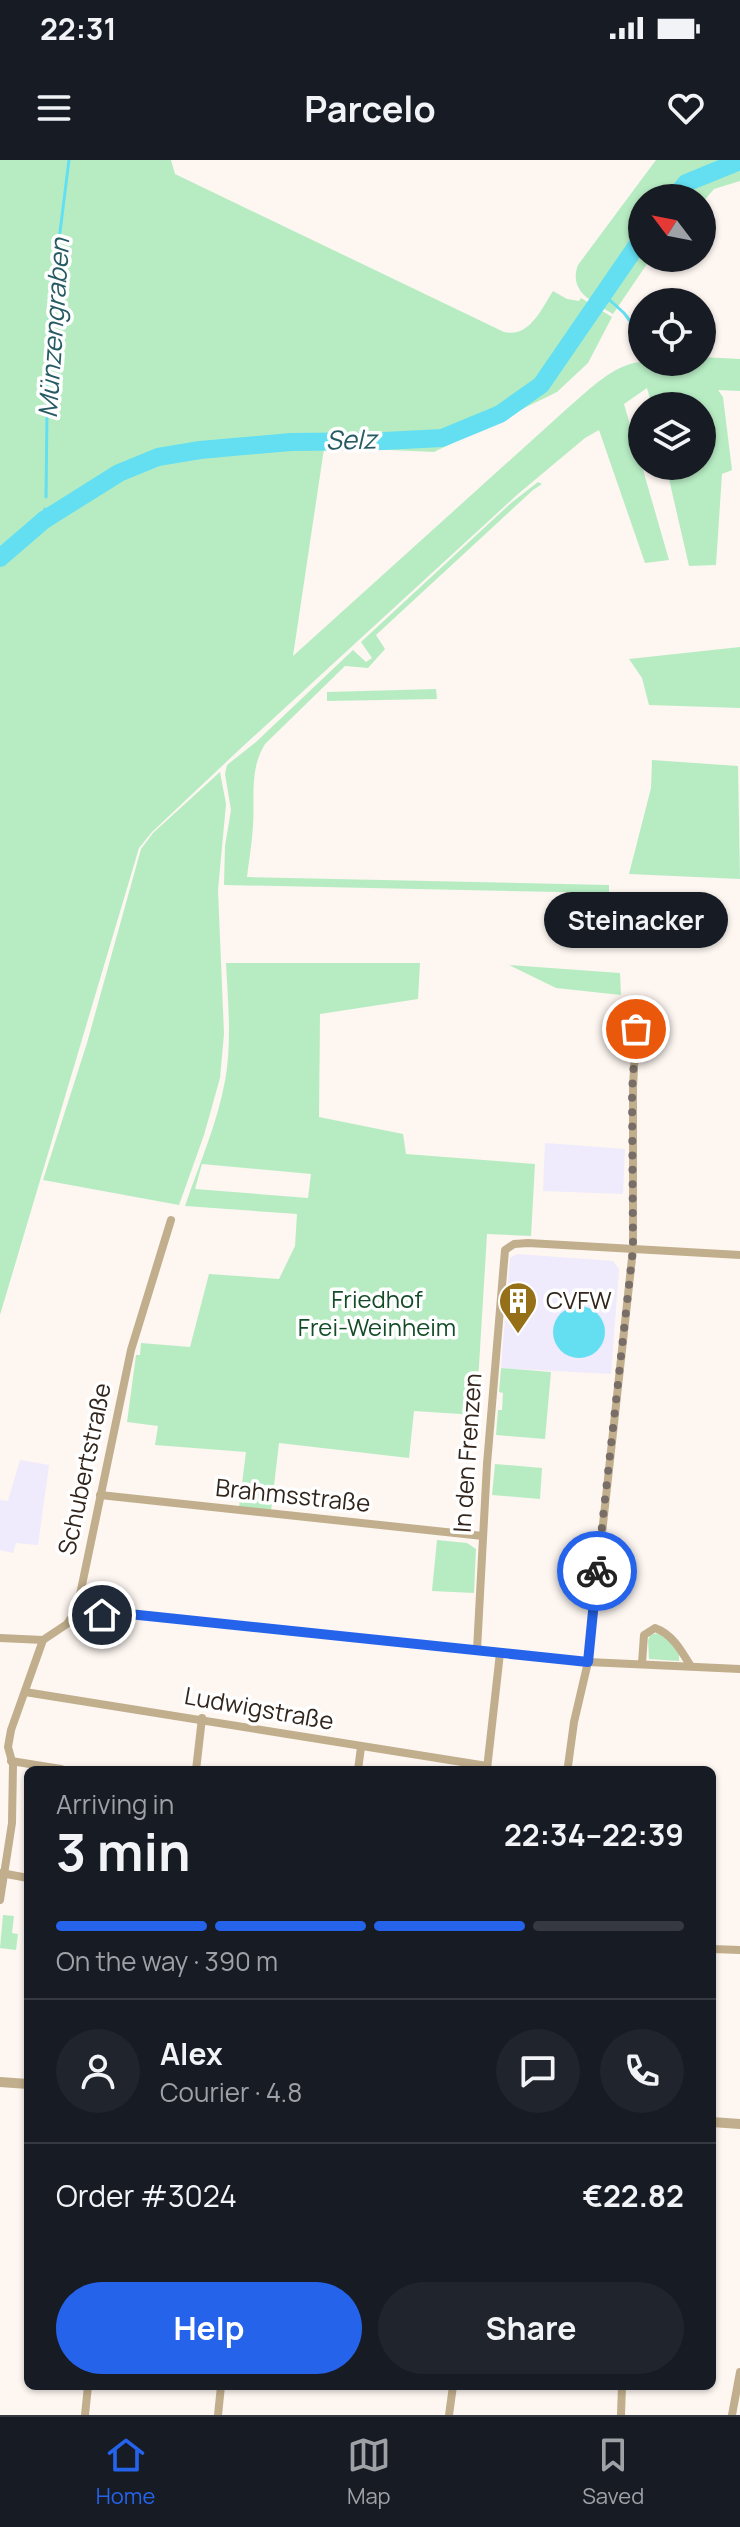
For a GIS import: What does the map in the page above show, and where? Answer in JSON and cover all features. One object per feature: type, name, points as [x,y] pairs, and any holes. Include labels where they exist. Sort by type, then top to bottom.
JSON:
[{"type":"street","points":[[568,1766],[574,1722],[588,1662],[633,1249],[632,1092],[636,1029]]},
{"type":"street","name":"Schubertstraße","points":[[74,1618],[131,1350],[171,1220]]},
{"type":"street","name":"In den Frenzen","points":[[477,1650],[506,1248],[516,1243],[633,1249]]},
{"type":"street","points":[[633,1249],[740,1255]]},
{"type":"street","name":"Brahmsstraße","points":[[100,1495],[483,1536]]},
{"type":"street","points":[[0,1900],[12,1823],[11,1761],[4,1747],[43,1640],[74,1618],[129,1614],[588,1662],[740,1669]]},
{"type":"street","points":[[642,1663],[644,1635],[655,1628],[679,1647],[690,1665]]},
{"type":"street","points":[[0,1638],[43,1640]]},
{"type":"street","points":[[487,1766],[500,1653]]},
{"type":"street","name":"Ludwigstraße","points":[[25,1692],[202,1718],[475,1766]]},
{"type":"street","points":[[196,1766],[202,1718]]},
{"type":"street","points":[[359,1766],[361,1747]]},
{"type":"street","points":[[11,1761],[42,1766]]},
{"type":"street","points":[[2,1873],[24,1877]]},
{"type":"street","points":[[716,1949],[740,1950]]},
{"type":"street","points":[[0,2082],[24,2084]]},
{"type":"street","points":[[716,2122],[740,2124]]},
{"type":"street","points":[[732,2415],[740,2372]]},
{"type":"street","points":[[85,2415],[88,2390]]},
{"type":"street","points":[[218,2415],[221,2390]]},
{"type":"street","points":[[449,2415],[452,2390]]},
{"type":"street","points":[[621,2415],[622,2390]]},
{"type":"shaded area","points":[[545,1143],[625,1149],[623,1194],[543,1191]]},
{"type":"shaded area","points":[[517,1254],[613,1261],[619,1269],[611,1374],[501,1368],[510,1258]]},
{"type":"shaded area","points":[[20,1460],[49,1465],[38,1545],[16,1543],[13,1553],[0,1550],[0,1500],[8,1501]]},
{"type":"green space","points":[[0,160],[171,160],[175,174],[504,332],[513,333],[527,327],[553,291],[567,299],[579,301],[581,298],[612,317],[588,363],[557,392],[434,452],[368,449],[325,442],[293,656],[571,405],[611,373],[628,365],[628,376],[716,376],[716,358],[740,359],[740,391],[718,390],[723,397],[732,470],[722,474],[716,565],[689,566],[669,480],[716,480],[716,392],[648,392],[647,388],[641,392],[628,392],[628,401],[624,404],[628,418],[628,480],[646,480],[669,560],[645,563],[599,430],[585,438],[518,494],[240,749],[139,848],[0,1315]]},
{"type":"green space","points":[[656,160],[740,160],[740,181],[716,188],[716,184],[638,184]]},
{"type":"green space","points":[[628,198],[628,272],[642,272],[613,314],[579,289],[576,282],[578,265]]},
{"type":"green space","points":[[538,482],[542,484],[376,635],[385,649],[368,668],[345,666],[265,744],[255,774],[253,832],[247,877],[609,885],[609,893],[224,885],[225,846],[231,810],[225,774],[227,765],[256,742],[353,650],[366,662],[372,658],[361,642],[511,503]]},
{"type":"green space","points":[[740,647],[740,708],[649,705],[642,678],[629,659]]},
{"type":"green space","points":[[436,689],[437,699],[327,701],[327,692]]},
{"type":"green space","points":[[652,760],[738,766],[740,879],[629,874],[651,788]]},
{"type":"green space","points":[[220,772],[226,804],[218,890],[224,1034],[220,1078],[179,1205],[43,1180],[87,1043],[141,849],[153,833]]},
{"type":"green space","name":"Friedhof Frei-Weinheim","points":[[226,963],[420,963],[418,999],[320,1014],[319,1117],[403,1134],[406,1154],[535,1164],[531,1236],[487,1234],[476,1415],[414,1411],[409,1458],[279,1443],[271,1511],[239,1507],[246,1452],[155,1445],[158,1426],[127,1422],[136,1355],[140,1355],[141,1343],[190,1347],[209,1274],[279,1279],[295,1246],[297,1214],[185,1206],[213,1129],[225,1081],[229,1037]],"holes":[[[202,1164],[311,1174],[308,1198],[195,1189]]]},
{"type":"green space","points":[[509,965],[620,973],[621,995],[556,988]]},
{"type":"green space","points":[[501,1368],[551,1372],[545,1439],[496,1435],[498,1410],[502,1410],[503,1393],[499,1392]]},
{"type":"green space","points":[[495,1464],[542,1468],[540,1499],[492,1495]]},
{"type":"green space","points":[[437,1540],[467,1543],[476,1549],[474,1593],[432,1591]]},
{"type":"green space","points":[[658,1633],[679,1652],[679,1661],[649,1659],[648,1640],[650,1635]]},
{"type":"green space","points":[[3,1915],[14,1916],[12,1933],[18,1934],[16,1950],[0,1948]]},
{"type":"water","points":[[579,1306],[597,1314],[605,1332],[597,1350],[579,1358],[561,1350],[553,1332],[561,1314]]},
{"type":"waterway","name":"Münzengraben","points":[[46,497],[48,328],[69,160]]},
{"type":"waterway","name":"Selz","points":[[685,184],[740,161]]},
{"type":"waterway","name":"Selz","points":[[0,558],[44,520],[119,473],[158,457],[291,442],[442,438],[500,414],[541,385],[628,258]]},
{"type":"waterway","points":[[603,294],[628,318]]},
{"type":"waterway","name":"Münzengraben","points":[[44,520],[45,509]]},
{"type":"way so far","points":[[597,1571],[633,1249],[632,1092],[636,1029]]},
{"type":"place","name":"Steinacker","points":[[636,1029]]},
{"type":"place","name":"CVFW","points":[[518,1335]]},
{"type":"route","points":[[102,1615],[129,1614],[588,1662],[597,1571]]}]
